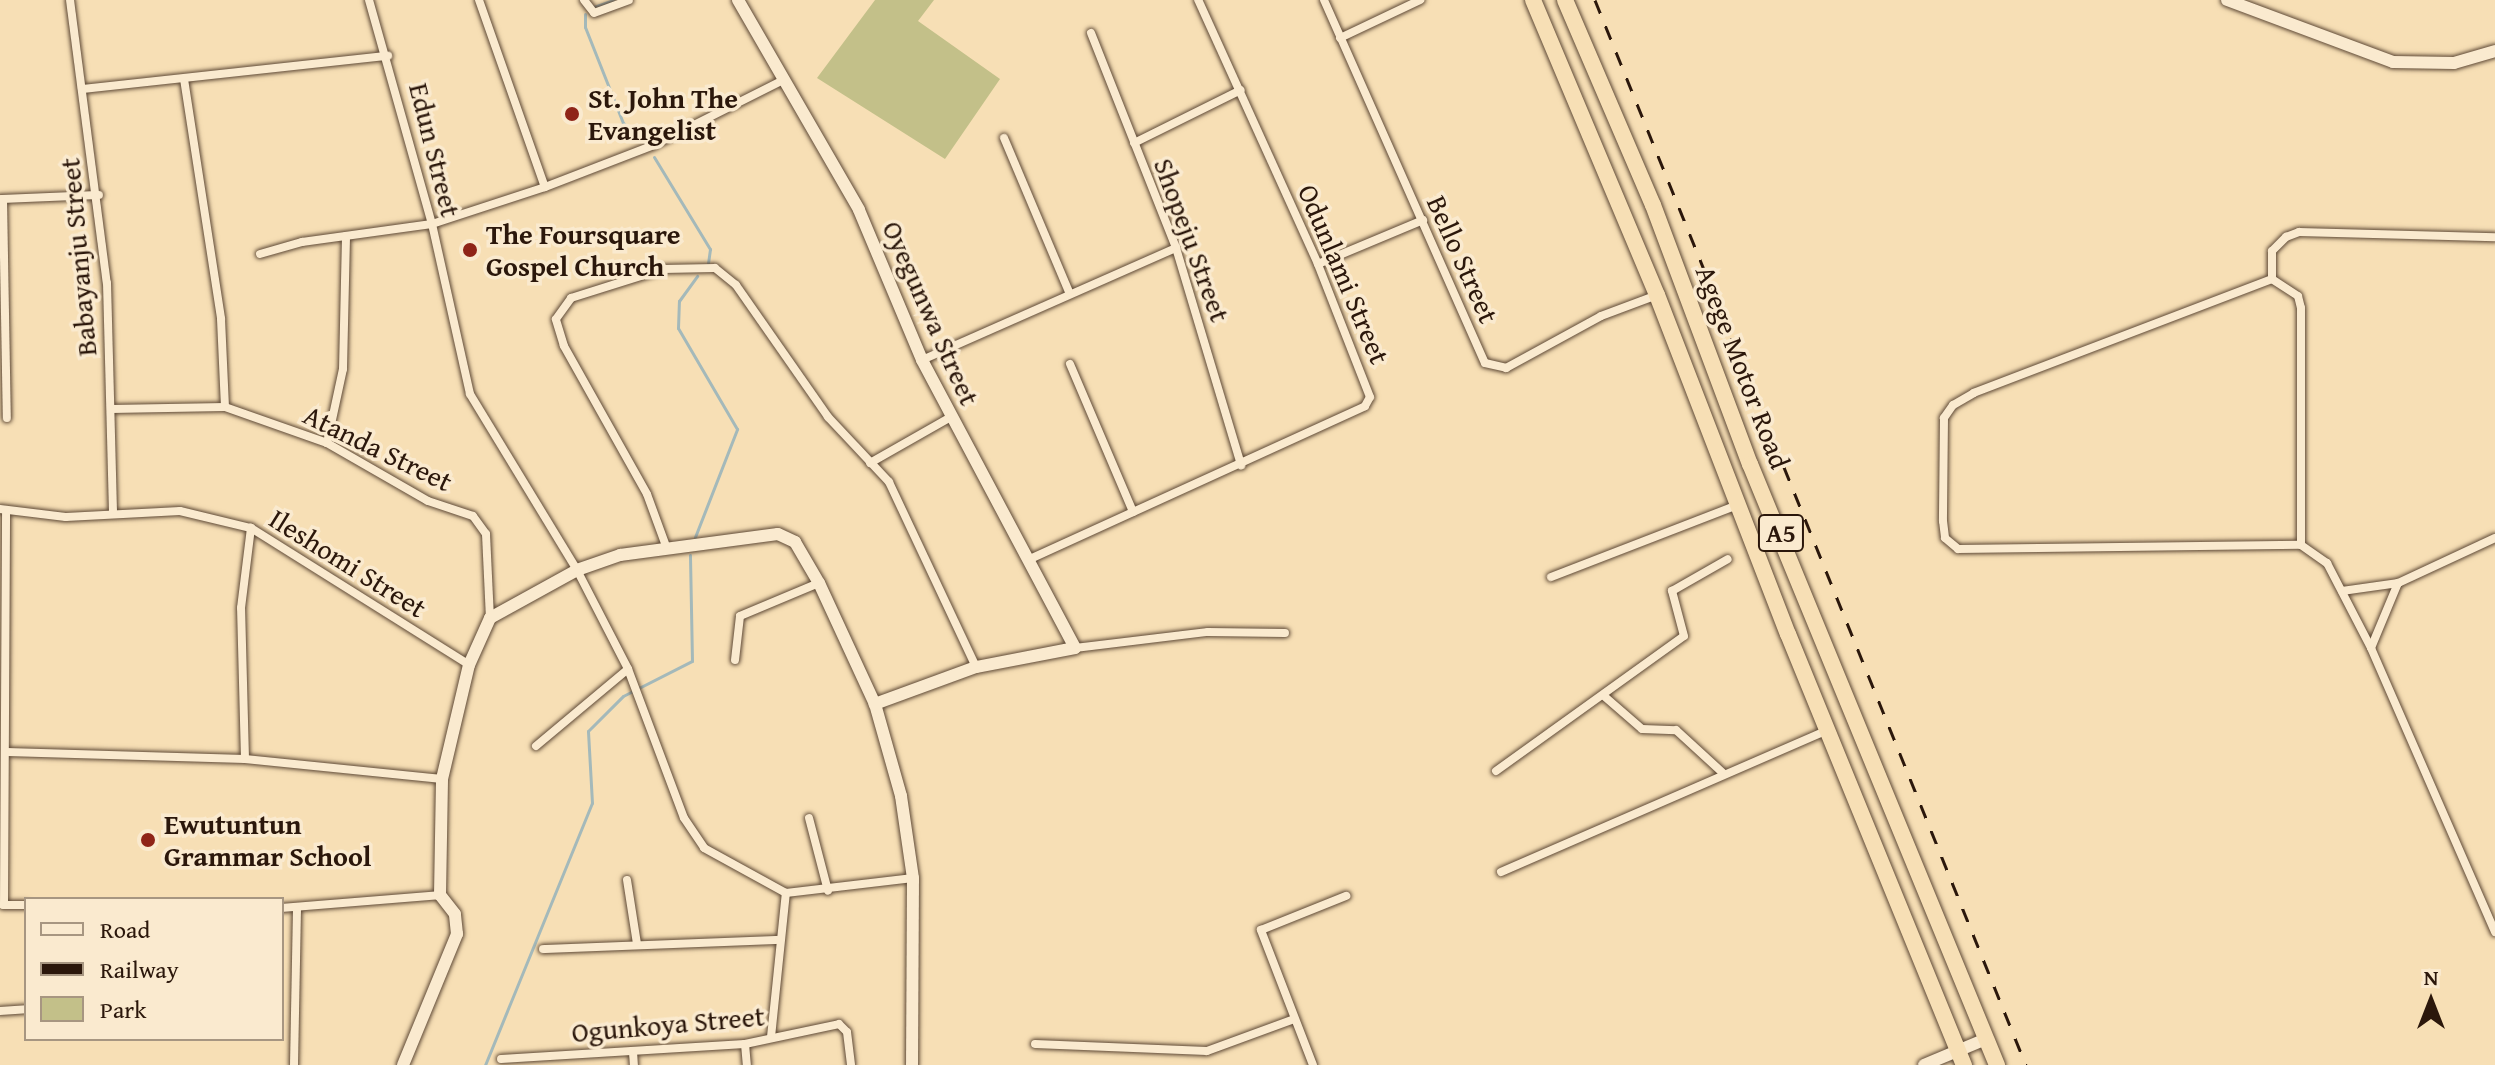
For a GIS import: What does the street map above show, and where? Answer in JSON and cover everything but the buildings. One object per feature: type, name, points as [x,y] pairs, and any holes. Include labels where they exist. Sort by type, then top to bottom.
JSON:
[{"type":"highway","name":"Agege Motor Road","points":[[1533,0],[1657,295],[1961,1058]]},
{"type":"highway","name":"Agege Motor Road","points":[[1565,0],[1653,205],[1750,464],[1997,1065]]},
{"type":"street","name":"Babayanju Street","points":[[70,0],[99,195],[111,409],[113,512]]},
{"type":"street","name":"Edun Street","points":[[369,0],[388,56],[432,224],[470,394],[577,570],[635,682],[684,818],[704,848],[786,893]]},
{"type":"street","points":[[479,0],[545,187]]},
{"type":"street","points":[[584,0],[591,10],[629,0]]},
{"type":"street","name":"Oyegunwa Street","points":[[738,0],[859,210],[922,360],[1075,648]]},
{"type":"street","name":"Odunlami Street","points":[[1030,559],[1365,406],[1370,397],[1318,264],[1198,0]]},
{"type":"street","name":"Bello Street","points":[[1324,0],[1485,363],[1506,368],[1601,316],[1657,295]]},
{"type":"street","points":[[1340,38],[1420,0]]},
{"type":"street","points":[[2227,0],[2393,62],[2454,63],[2495,51]]},
{"type":"street","name":"Shopeju Street","points":[[1091,33],[1176,248],[1241,465]]},
{"type":"street","points":[[82,89],[388,56]]},
{"type":"street","points":[[184,79],[221,319],[225,407]]},
{"type":"street","points":[[260,254],[346,236],[432,224],[545,187],[654,145],[785,79]]},
{"type":"street","points":[[1134,143],[1241,90]]},
{"type":"street","points":[[1004,138],[1070,294]]},
{"type":"street","points":[[7,418],[2,199],[99,195]]},
{"type":"street","points":[[1318,264],[1423,220]]},
{"type":"street","points":[[2272,279],[2272,251],[2299,232],[2495,237]]},
{"type":"street","points":[[327,443],[343,369],[346,236]]},
{"type":"street","points":[[922,360],[1176,248]]},
{"type":"street","points":[[666,546],[647,494],[558,331],[558,310],[571,298],[663,269],[692,265],[728,275],[828,417],[889,482],[976,667]]},
{"type":"street","points":[[2272,279],[1953,405],[1940,432],[1945,538],[1958,549],[2301,545],[2327,563],[2371,648],[2495,932]]},
{"type":"street","points":[[2272,279],[2298,296],[2301,308],[2301,545]]},
{"type":"street","points":[[1070,364],[1133,512]]},
{"type":"street","name":"Atanda Street","points":[[111,409],[225,407],[327,443],[428,501],[480,520],[486,534],[490,618]]},
{"type":"street","points":[[870,463],[951,417]]},
{"type":"street","points":[[1551,577],[1738,504]]},
{"type":"street","points":[[0,523],[3,511]]},
{"type":"street","points":[[3,511],[7,752],[2,905],[24,905]]},
{"type":"street","name":"Ileshomi Street","points":[[3,511],[66,517],[113,512],[180,511],[251,528],[469,665]]},
{"type":"street","points":[[245,759],[241,608],[251,528]]},
{"type":"street","points":[[403,1065],[457,934],[455,914],[440,895],[442,779],[469,665],[490,618],[577,570],[666,546],[789,535],[819,583],[875,704],[901,796],[913,878],[912,1065]]},
{"type":"street","points":[[2342,591],[2398,583],[2495,538]]},
{"type":"street","points":[[1496,771],[1684,636],[1672,591],[1728,559]]},
{"type":"street","points":[[735,660],[740,616],[819,583]]},
{"type":"street","points":[[2371,648],[2381,614],[2398,583]]},
{"type":"street","points":[[875,704],[976,667],[1075,648],[1208,632],[1285,633]]},
{"type":"street","points":[[536,746],[628,669]]},
{"type":"street","points":[[1604,696],[1642,729],[1676,730],[1723,773]]},
{"type":"street","points":[[1501,872],[1828,730]]},
{"type":"street","points":[[7,752],[245,759],[442,779]]},
{"type":"street","points":[[809,818],[828,891]]},
{"type":"street","points":[[771,1037],[778,940],[786,893],[828,891],[913,878]]},
{"type":"street","points":[[627,880],[637,944]]},
{"type":"street","points":[[284,908],[440,895]]},
{"type":"street","points":[[1313,1065],[1261,930],[1346,896]]},
{"type":"street","points":[[294,1065],[297,908]]},
{"type":"street","points":[[543,949],[778,940]]},
{"type":"street","points":[[0,1011],[24,1009]]},
{"type":"street","points":[[284,1012],[294,1012]]},
{"type":"street","points":[[1035,1044],[1207,1051],[1294,1019]]},
{"type":"street","name":"Ogunkoya Street","points":[[501,1059],[570,1060],[745,1044],[844,1025],[851,1065]]},
{"type":"street","points":[[1924,1065],[1961,1058],[1986,1039]]},
{"type":"street","points":[[745,1044],[747,1065]]},
{"type":"street","points":[[633,1052],[634,1065]]},
{"type":"green space","points":[[875,0],[934,0],[918,21],[1000,79],[945,159],[817,78]]},
{"type":"waterway","points":[[594,7],[613,0]]},
{"type":"waterway","points":[[585,14],[585,27],[623,123],[646,143]]},
{"type":"waterway","points":[[654,157],[710,249],[708,263]]},
{"type":"waterway","points":[[695,537],[737,429],[678,328],[679,301],[697,276]]},
{"type":"waterway","points":[[485,1065],[592,803],[588,731],[623,696],[692,661],[690,555]]},
{"type":"railway","points":[[1595,0],[2026,1065]]},
{"type":"place","name":"St. John The Evangelist","points":[[572,114]]},
{"type":"place","name":"The Foursquare Gospel Church","points":[[470,250]]},
{"type":"place","name":"Ewutuntun Grammar School","points":[[148,840]]}]
